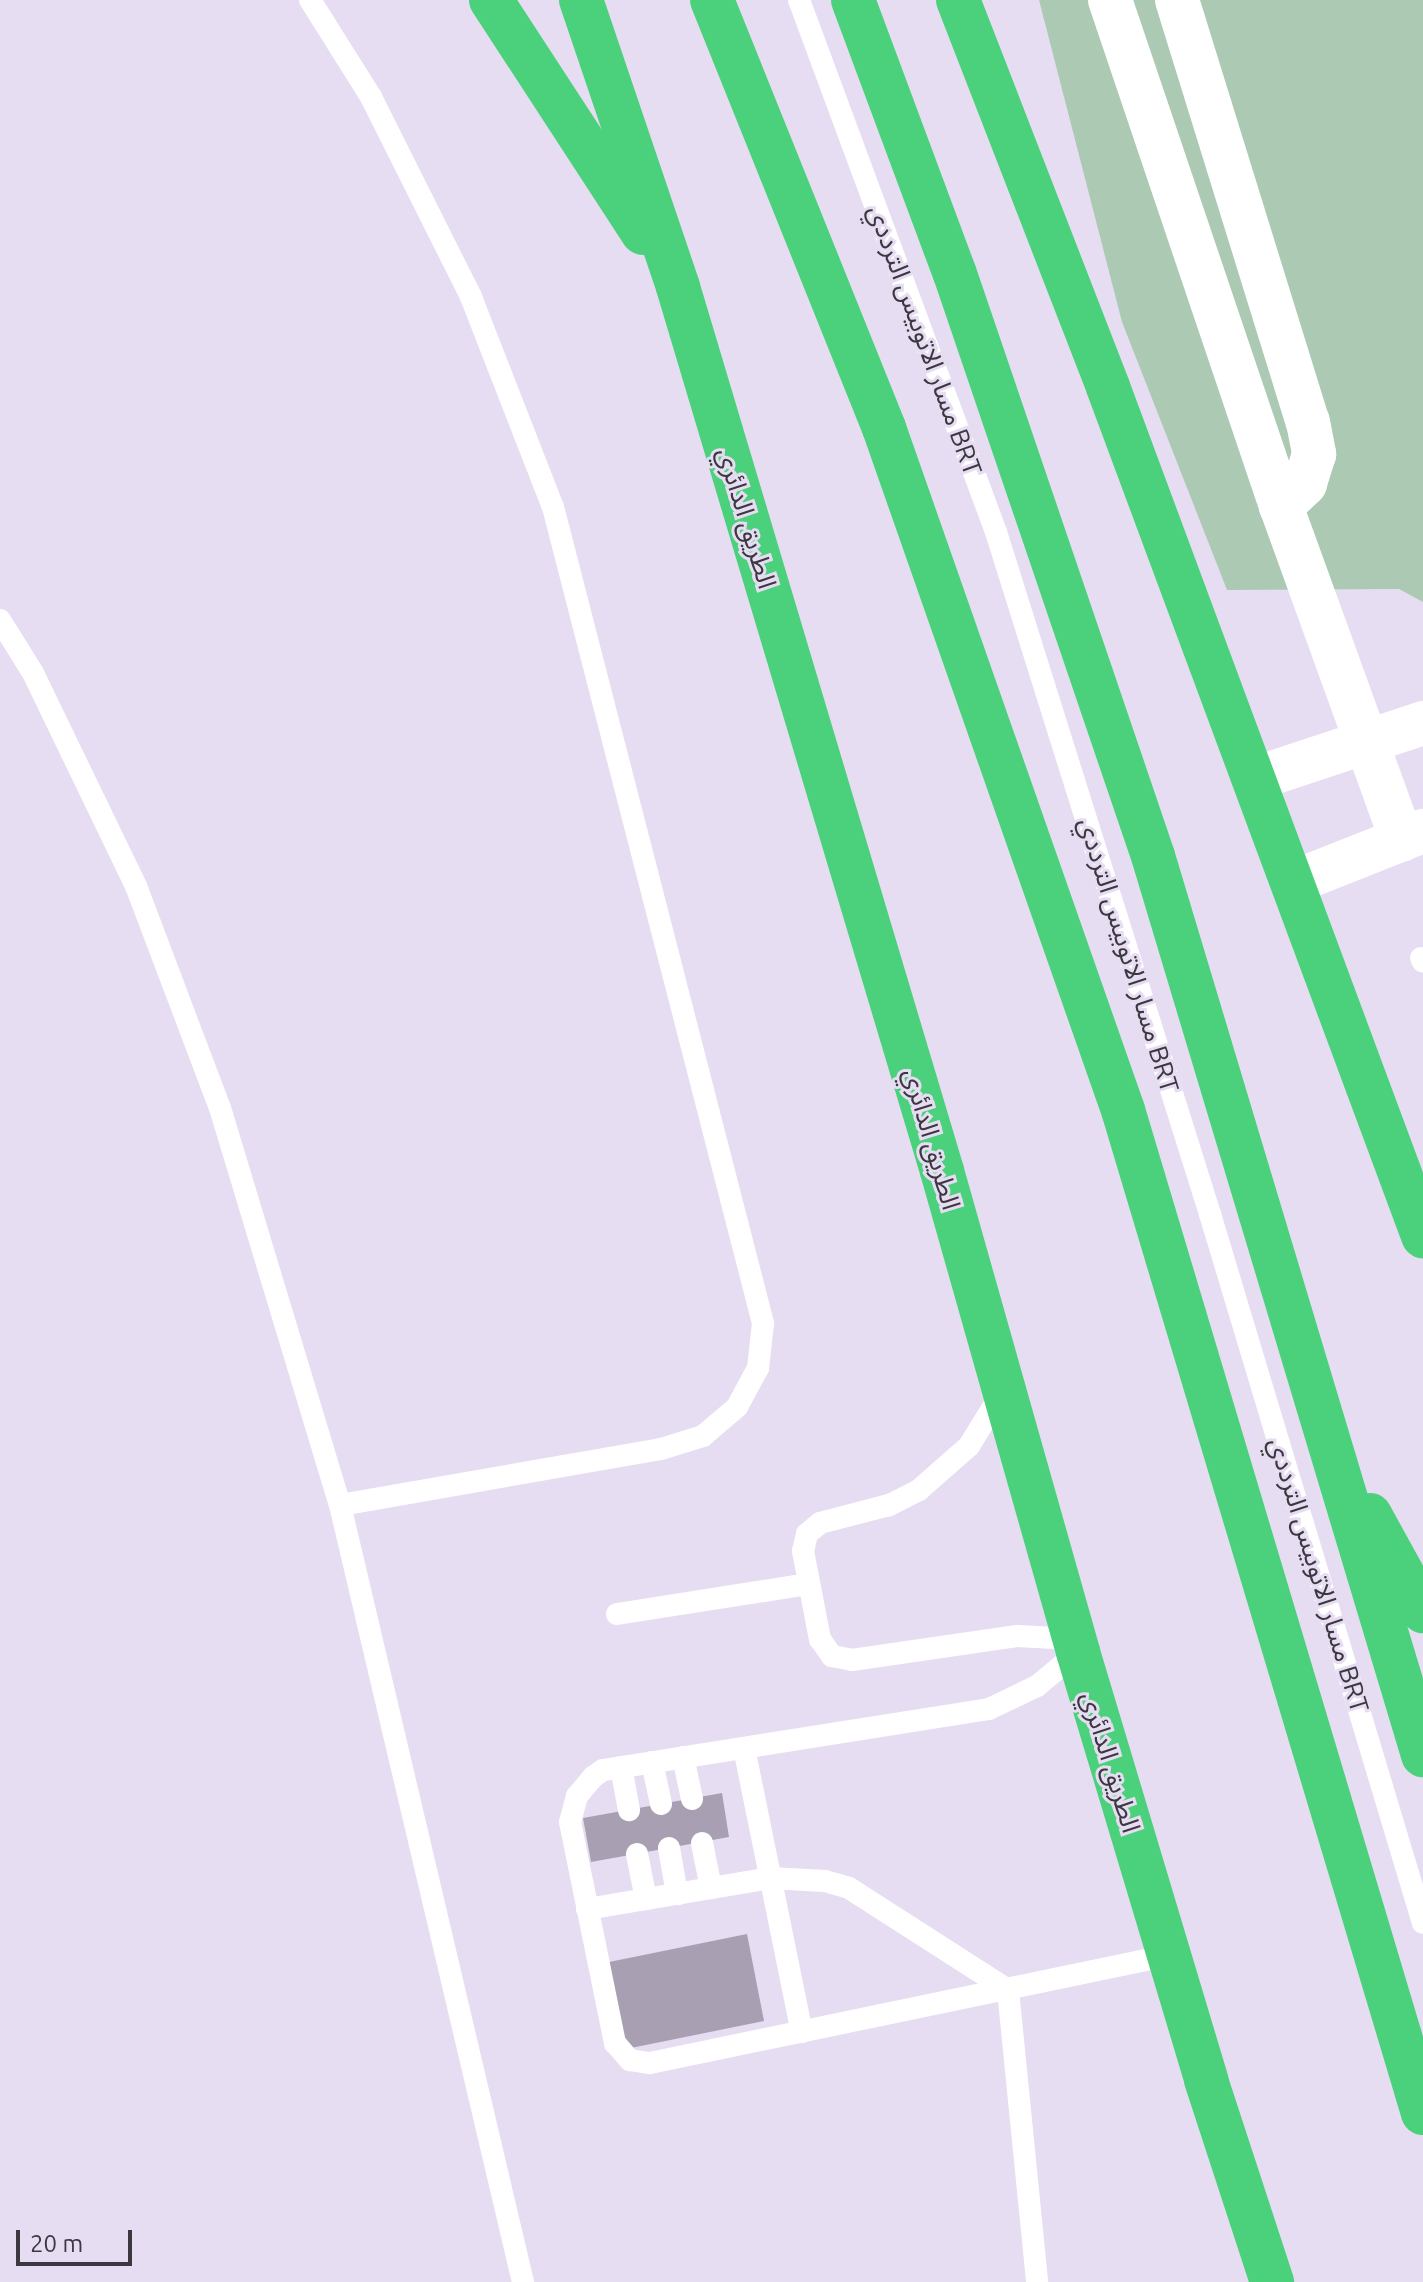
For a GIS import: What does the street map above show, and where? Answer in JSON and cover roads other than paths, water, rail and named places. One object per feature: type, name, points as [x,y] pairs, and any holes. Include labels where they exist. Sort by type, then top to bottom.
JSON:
[{"type":"highway","points":[[491,0],[678,287]]},
{"type":"highway","name":"الطريق الدائري","points":[[581,0],[678,287],[942,1171],[1076,1646],[1206,2080],[1272,2282]]},
{"type":"highway","points":[[712,0],[884,428],[1123,1110],[1423,2113]]},
{"type":"highway","points":[[853,0],[955,274],[1153,856],[1423,1755]]},
{"type":"highway","points":[[958,0],[1108,387],[1423,1236]]},
{"type":"highway","points":[[1330,1444],[1423,1611]]},
{"type":"street","points":[[1110,0],[1281,506],[1366,745],[1412,836],[1294,882]]},
{"type":"street","points":[[1177,0],[1310,433],[1314,454],[1305,484],[1281,506]]},
{"type":"street","points":[[1254,779],[1366,745],[1423,723]]},
{"type":"lane","points":[[310,0],[371,97],[471,297],[553,507],[763,1323],[758,1368],[737,1407],[703,1436],[661,1449],[340,1505]]},
{"type":"lane","name":"مسار الاتوبيس الترددي BRT","points":[[799,0],[996,532],[1210,1214],[1423,1923]]},
{"type":"lane","points":[[0,620],[33,673],[136,886],[220,1108],[340,1505],[523,2282]]},
{"type":"lane","points":[[1003,1390],[969,1446],[919,1490],[889,1505],[813,1528],[803,1542],[803,1551],[820,1639],[824,1649],[841,1660],[1017,1636],[1076,1646]]},
{"type":"lane","points":[[617,1614],[809,1584]]},
{"type":"lane","points":[[1076,1646],[1037,1686],[989,1709],[603,1770],[593,1777],[577,1796],[570,1822],[615,2043],[630,2060],[650,2063],[1170,1955]]},
{"type":"lane","points":[[744,1748],[802,2032]]},
{"type":"lane","points":[[683,1757],[692,1799]]},
{"type":"lane","points":[[652,1762],[661,1804]]},
{"type":"lane","points":[[621,1767],[629,1810]]},
{"type":"lane","points":[[702,1843],[711,1888]]},
{"type":"lane","points":[[669,1848],[677,1894]]},
{"type":"lane","points":[[637,1854],[646,1899]]},
{"type":"lane","points":[[587,1909],[770,1878],[801,1877],[849,1888],[1008,1990]]},
{"type":"lane","points":[[1008,1990],[1037,2282]]}]
